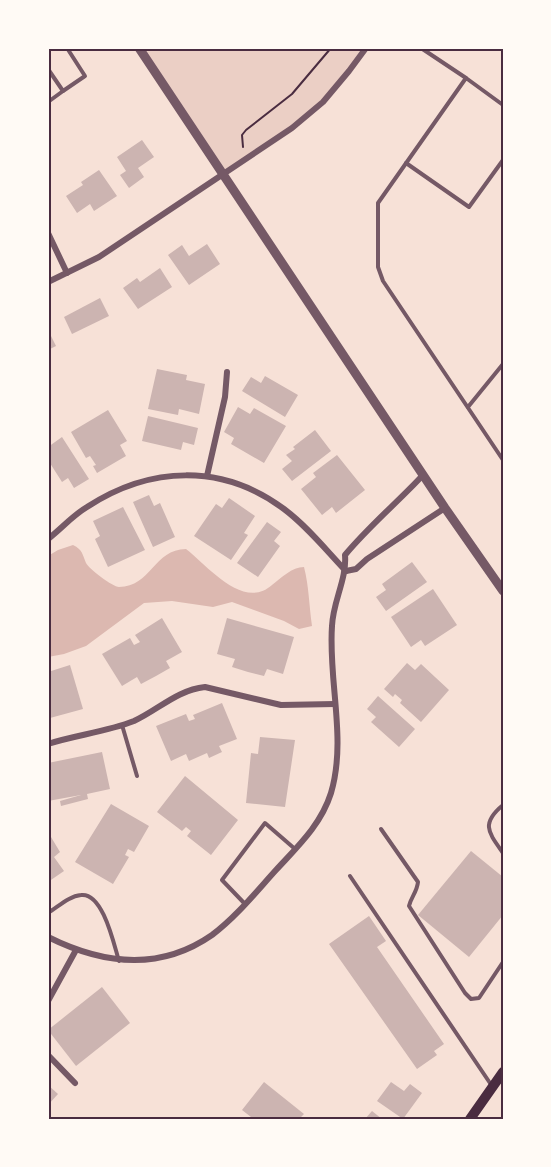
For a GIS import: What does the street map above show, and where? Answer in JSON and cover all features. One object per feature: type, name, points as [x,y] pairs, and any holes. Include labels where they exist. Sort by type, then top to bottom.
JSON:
[{"type":"main road","points":[[470,1119],[503,1072]]},
{"type":"street","points":[[139,48],[423,475],[503,591]]},
{"type":"street","points":[[48,282],[99,257],[292,128],[323,102],[350,71],[366,48]]},
{"type":"street","points":[[48,233],[67,273]]},
{"type":"street","points":[[207,476],[225,397],[227,372]]},
{"type":"street","points":[[48,539],[85,508],[120,489],[166,476],[182,474],[207,476],[243,486],[285,510],[346,571]]},
{"type":"street","points":[[48,937],[76,950],[119,961],[146,959],[193,945],[221,927],[245,904],[319,820],[330,796],[338,750],[332,625],[339,590],[346,571],[345,555],[359,538],[423,475]]},
{"type":"street","points":[[346,571],[356,568],[445,507]]},
{"type":"street","points":[[48,744],[122,725],[194,688],[205,687],[281,705],[335,704]]},
{"type":"street","points":[[48,1001],[76,950]]},
{"type":"street","points":[[48,1055],[75,1083]]},
{"type":"lane","points":[[48,102],[86,76],[67,48]]},
{"type":"lane","points":[[421,48],[503,105]]},
{"type":"lane","points":[[48,69],[63,91]]},
{"type":"lane","points":[[466,78],[378,203],[378,267],[383,281],[503,460]]},
{"type":"lane","points":[[406,163],[469,207],[503,160]]},
{"type":"lane","points":[[468,407],[503,364]]},
{"type":"lane","points":[[122,725],[137,776]]},
{"type":"lane","points":[[503,805],[496,811],[488,826],[489,833],[503,853]]},
{"type":"lane","points":[[245,904],[222,880],[265,823],[295,849]]},
{"type":"lane","points":[[381,829],[418,882],[418,891],[410,899],[409,906],[465,993],[471,999],[479,998],[503,962]]},
{"type":"lane","points":[[350,876],[493,1087]]},
{"type":"lane","points":[[48,913],[82,894],[94,899],[101,908],[119,961]]},
{"type":"path","points":[[243,147],[242,135],[246,130],[292,94],[331,48]]},
{"type":"shaded area","points":[[139,48],[366,48],[323,102],[292,128],[223,173]]},
{"type":"shaded area","points":[[73,545],[92,569],[119,587],[138,581],[167,555],[186,549],[226,583],[249,593],[261,592],[291,571],[304,567],[312,626],[299,629],[284,621],[232,602],[213,607],[172,601],[144,603],[86,646],[48,657],[48,556]]},
{"type":"building","points":[[142,140],[154,157],[138,168],[144,177],[129,188],[120,175],[126,171],[117,157]]},
{"type":"building","points":[[99,170],[117,196],[94,211],[90,204],[77,213],[66,196],[83,185],[81,182]]},
{"type":"building","points":[[207,244],[220,264],[189,285],[168,255],[182,245],[189,256]]},
{"type":"building","points":[[160,268],[172,287],[138,309],[123,288],[137,278],[140,282]]},
{"type":"building","points":[[100,298],[109,316],[72,334],[64,317]]},
{"type":"building","points":[[48,330],[56,346],[48,350]]},
{"type":"building","points":[[157,369],[187,375],[186,380],[205,384],[199,414],[179,409],[178,415],[148,409]]},
{"type":"building","points":[[265,376],[298,395],[285,417],[242,391],[251,377],[261,383]]},
{"type":"building","points":[[238,407],[250,414],[254,408],[286,426],[264,463],[231,444],[234,438],[224,432]]},
{"type":"building","points":[[108,410],[127,441],[120,445],[126,456],[97,473],[93,466],[96,465],[90,456],[86,458],[71,432]]},
{"type":"building","points":[[148,416],[198,428],[194,445],[183,442],[181,450],[142,441]]},
{"type":"building","points":[[315,430],[331,451],[292,481],[282,469],[292,461],[286,455]]},
{"type":"building","points":[[62,437],[89,479],[74,488],[68,478],[62,482],[48,460],[48,447]]},
{"type":"building","points":[[337,455],[365,490],[336,513],[332,507],[322,515],[301,489],[316,477],[313,473]]},
{"type":"building","points":[[149,495],[154,506],[160,503],[175,537],[153,547],[133,502]]},
{"type":"building","points":[[229,498],[255,516],[244,533],[248,535],[231,560],[194,536],[216,504],[222,508]]},
{"type":"building","points":[[123,507],[145,550],[108,567],[95,539],[100,536],[93,521]]},
{"type":"building","points":[[267,522],[281,532],[274,541],[280,546],[258,577],[237,563]]},
{"type":"building","points":[[412,562],[427,582],[386,611],[376,597],[386,590],[382,584]]},
{"type":"building","points":[[433,589],[457,625],[425,646],[421,640],[411,647],[391,617]]},
{"type":"building","points":[[162,618],[182,652],[166,661],[170,668],[156,676],[141,684],[137,677],[122,686],[102,654],[130,638],[134,645],[140,642],[135,635]]},
{"type":"building","points":[[227,618],[294,637],[283,674],[267,669],[264,676],[248,672],[232,667],[235,659],[217,654]]},
{"type":"building","points":[[407,663],[415,670],[421,664],[449,690],[421,722],[400,703],[402,700],[395,694],[393,697],[384,689]]},
{"type":"building","points":[[70,665],[83,709],[50,718],[48,717],[48,672]]},
{"type":"building","points":[[378,696],[415,729],[399,747],[371,722],[376,717],[367,709]]},
{"type":"building","points":[[222,703],[237,739],[219,746],[222,752],[209,758],[207,753],[189,761],[186,754],[171,761],[156,726],[186,714],[189,721],[195,719],[193,715]]},
{"type":"building","points":[[260,737],[295,740],[285,807],[246,803],[251,753],[258,754]]},
{"type":"building","points":[[102,752],[110,789],[87,794],[88,799],[61,806],[60,801],[81,795],[48,801],[48,763]]},
{"type":"building","points":[[185,776],[238,820],[211,855],[187,836],[191,831],[186,827],[182,831],[157,812]]},
{"type":"building","points":[[111,804],[149,826],[134,852],[128,849],[125,855],[129,857],[113,884],[75,862]]},
{"type":"building","points":[[48,832],[60,852],[54,857],[64,871],[48,882]]},
{"type":"building","points":[[471,851],[503,877],[503,915],[469,957],[418,915]]},
{"type":"building","points":[[369,916],[386,941],[377,947],[444,1044],[434,1051],[437,1055],[417,1069],[329,944]]},
{"type":"building","points":[[102,987],[130,1023],[76,1066],[48,1030]]},
{"type":"building","points":[[264,1082],[304,1114],[299,1119],[249,1119],[251,1117],[242,1110]]},
{"type":"building","points":[[391,1082],[404,1091],[410,1084],[422,1093],[403,1119],[377,1101]]},
{"type":"building","points":[[48,1085],[58,1094],[48,1105]]},
{"type":"building","points":[[372,1111],[382,1119],[365,1119]]}]
